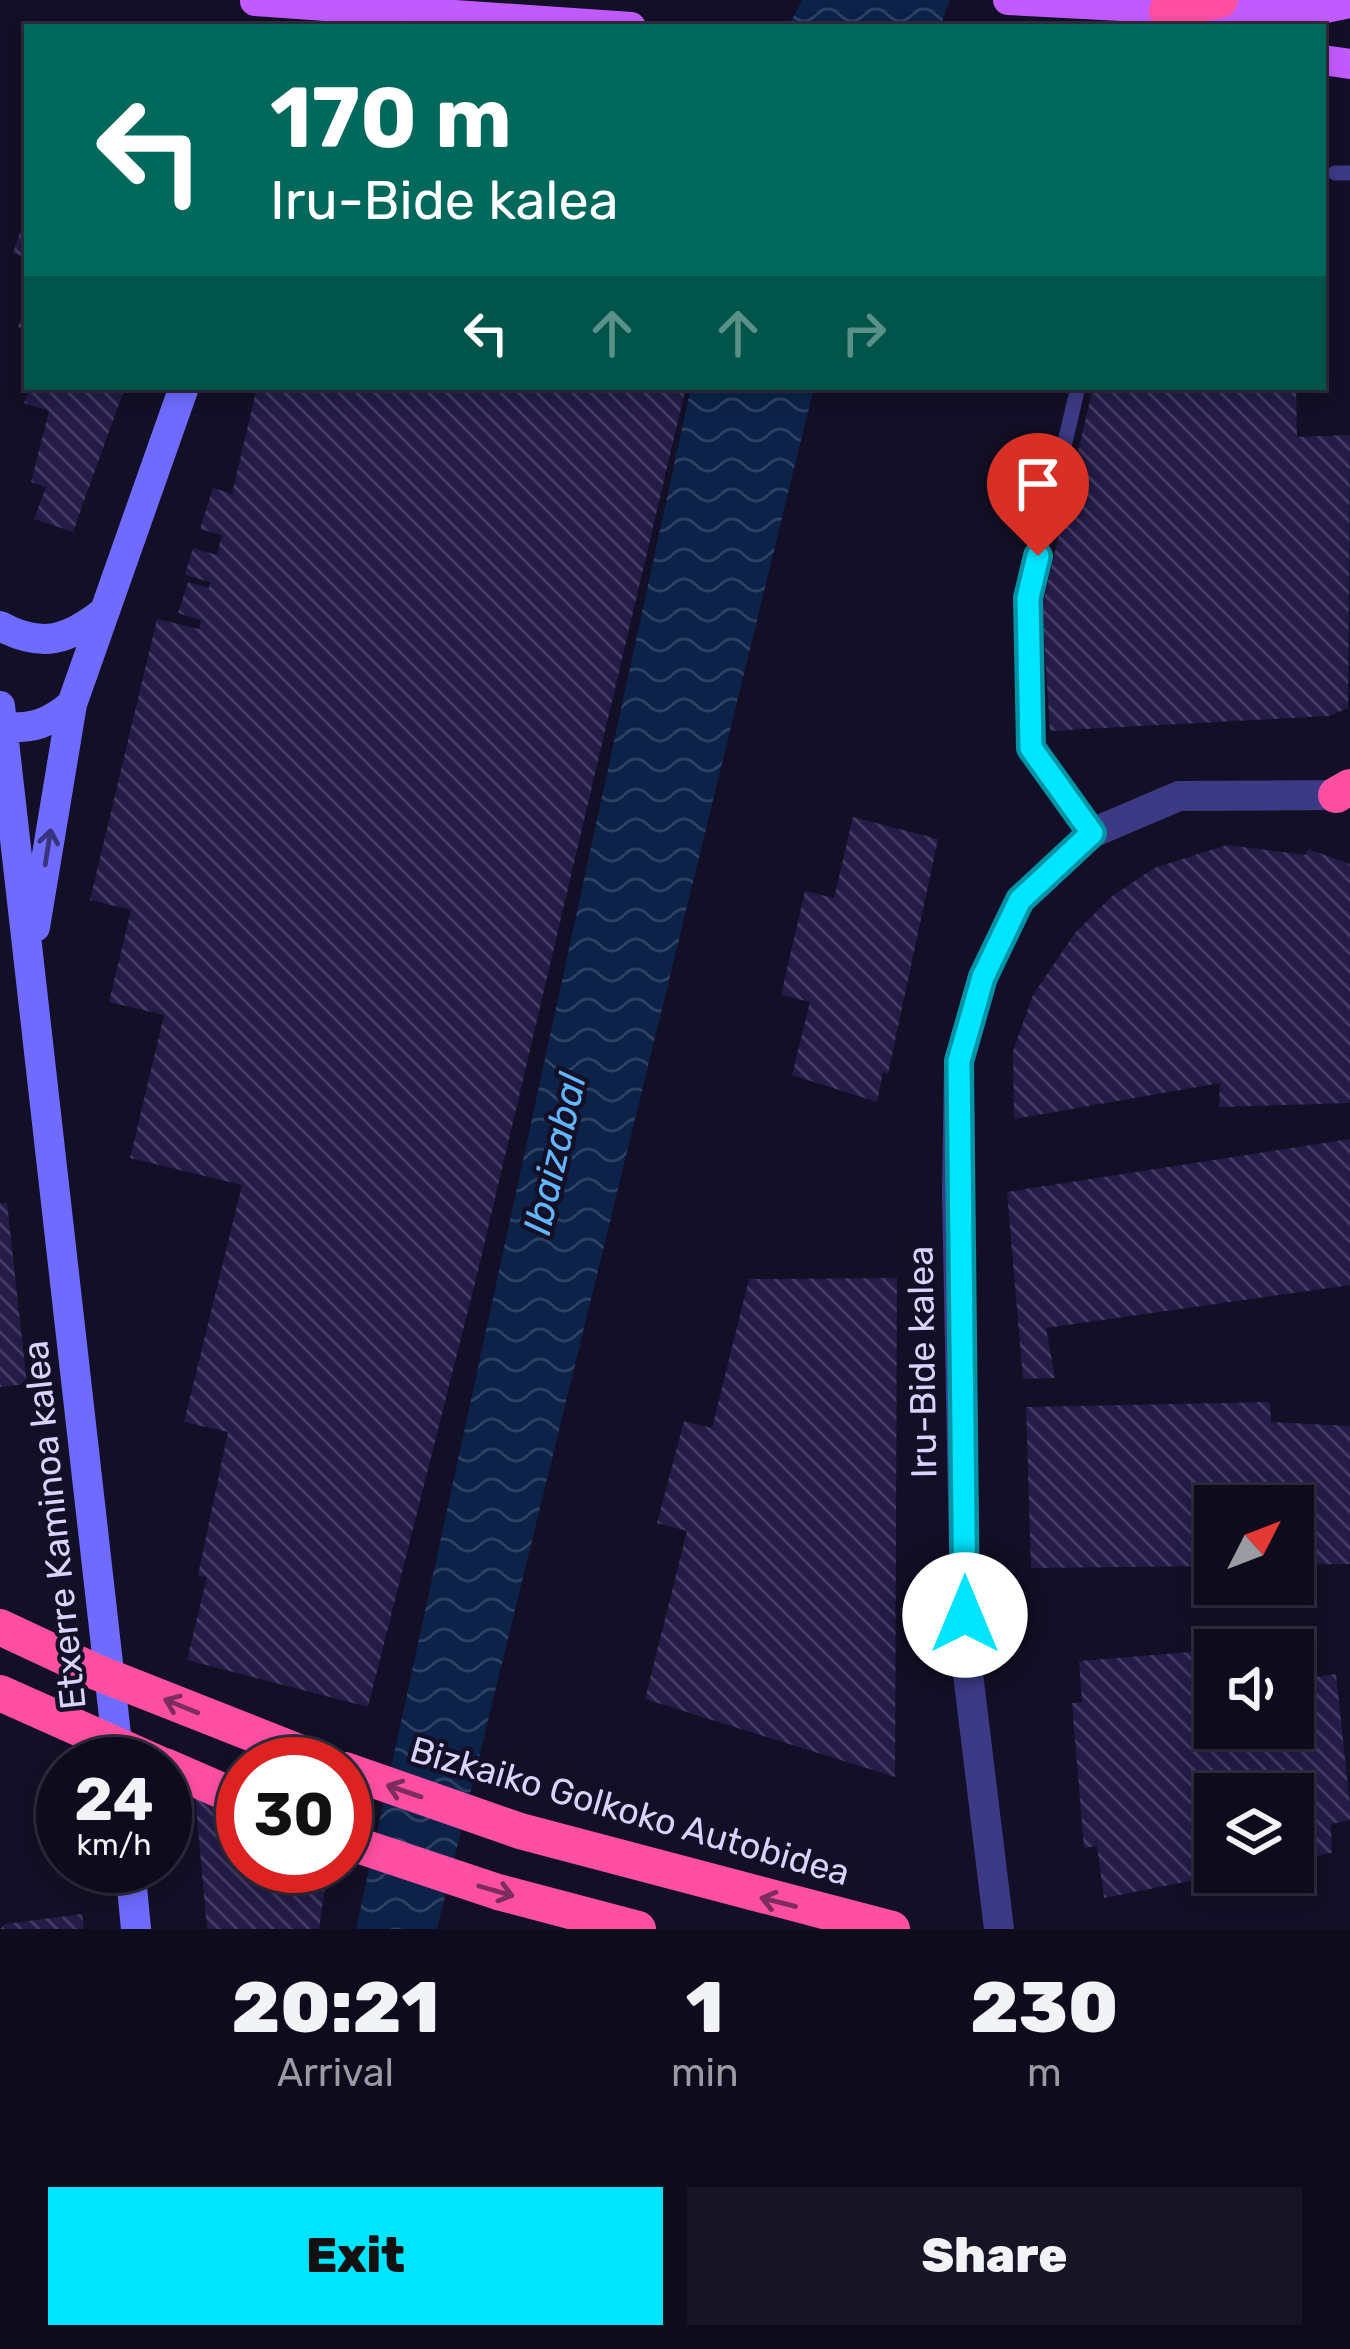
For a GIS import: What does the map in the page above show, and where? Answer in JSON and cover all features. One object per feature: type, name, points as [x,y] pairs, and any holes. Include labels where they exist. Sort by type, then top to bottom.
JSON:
[{"type":"highway","points":[[1167,10],[1220,0]]},
{"type":"highway","points":[[0,1627],[96,1672],[261,1737]]},
{"type":"highway","points":[[0,1694],[98,1737]]},
{"type":"highway","name":"Bizkaiko Golkoko Autobidea","points":[[372,1779],[520,1831],[892,1929]]},
{"type":"highway","points":[[372,1850],[497,1892],[638,1929]]},
{"type":"main road","points":[[232,0],[587,24]]},
{"type":"main road","points":[[1007,0],[1292,15],[1350,3]]},
{"type":"street","points":[[29,963],[72,704],[183,390]]},
{"type":"street","points":[[0,626],[33,640],[62,640],[105,611]]},
{"type":"street","points":[[1,716],[29,729],[53,721],[72,704]]},
{"type":"street","name":"Etxerre Kaminoa kalea","points":[[1,716],[117,1737]]},
{"type":"street","name":"Iru-Bide kalea","points":[[999,1929],[965,1657],[959,1061],[983,977],[1020,900],[1092,833],[1179,796],[1345,795]]},
{"type":"street","points":[[133,1893],[136,1929]]},
{"type":"lane","points":[[1077,390],[1028,598],[1031,748],[1092,833]]},
{"type":"water","points":[[802,0],[950,0],[941,24],[790,24]]},
{"type":"water","name":"Ibaizabal","points":[[690,390],[813,390],[437,1929],[356,1929],[364,1893],[372,1893],[372,1855]]},
{"type":"building","points":[[24,220],[24,257],[13,253]]},
{"type":"building","points":[[29,390],[124,390],[73,532],[34,519],[46,487],[31,482],[49,411],[24,403]]},
{"type":"building","points":[[256,390],[685,390],[477,1275],[368,1707],[187,1660],[207,1577],[198,1575],[228,1432],[184,1422],[242,1185],[130,1158],[164,1015],[109,1002],[131,910],[90,900],[157,619],[199,629],[201,620],[178,613],[188,582],[209,588],[210,582],[185,575],[193,548],[217,555],[222,535],[200,529],[213,488],[232,494]]},
{"type":"building","points":[[1092,390],[1296,390],[1297,437],[1350,435],[1348,708],[1329,716],[1050,731],[1042,608]]},
{"type":"building","points":[[853,817],[938,839],[888,1074],[883,1072],[877,1102],[792,1075],[810,1002],[781,995],[805,891],[834,898]]},
{"type":"building","points":[[1227,845],[1306,855],[1308,849],[1350,864],[1350,1103],[1219,1107],[1220,1083],[1014,1119],[1013,1051],[1033,995],[1075,933],[1111,897],[1154,868]]},
{"type":"building","points":[[1350,1139],[1350,1285],[1046,1328],[1055,1378],[1023,1379],[1007,1192]]},
{"type":"building","points":[[0,1203],[7,1203],[27,1384],[0,1387]]},
{"type":"building","points":[[897,1278],[895,1777],[645,1699],[687,1531],[657,1523],[684,1421],[712,1428],[749,1279]]},
{"type":"building","points":[[1270,1402],[1271,1422],[1350,1426],[1350,1564],[1314,1565],[1314,1485],[1194,1485],[1194,1566],[1031,1568],[1026,1407]]},
{"type":"building","points":[[1194,1652],[1194,1749],[1314,1749],[1314,1654],[1316,1677],[1336,1674],[1350,1805],[1350,1820],[1331,1824],[1332,1853],[1314,1856],[1314,1773],[1194,1773],[1194,1880],[1104,1898],[1097,1846],[1084,1848],[1072,1703],[1082,1702],[1079,1661]]},
{"type":"building","points":[[195,1795],[216,1803],[216,1893],[324,1893],[319,1929],[207,1929]]},
{"type":"building","points":[[82,1914],[84,1929],[0,1929],[5,1924]]},
{"type":"route","points":[[965,1615],[959,1061],[983,977],[1020,900],[1092,833],[1031,748],[1028,598],[1038,556]]}]
